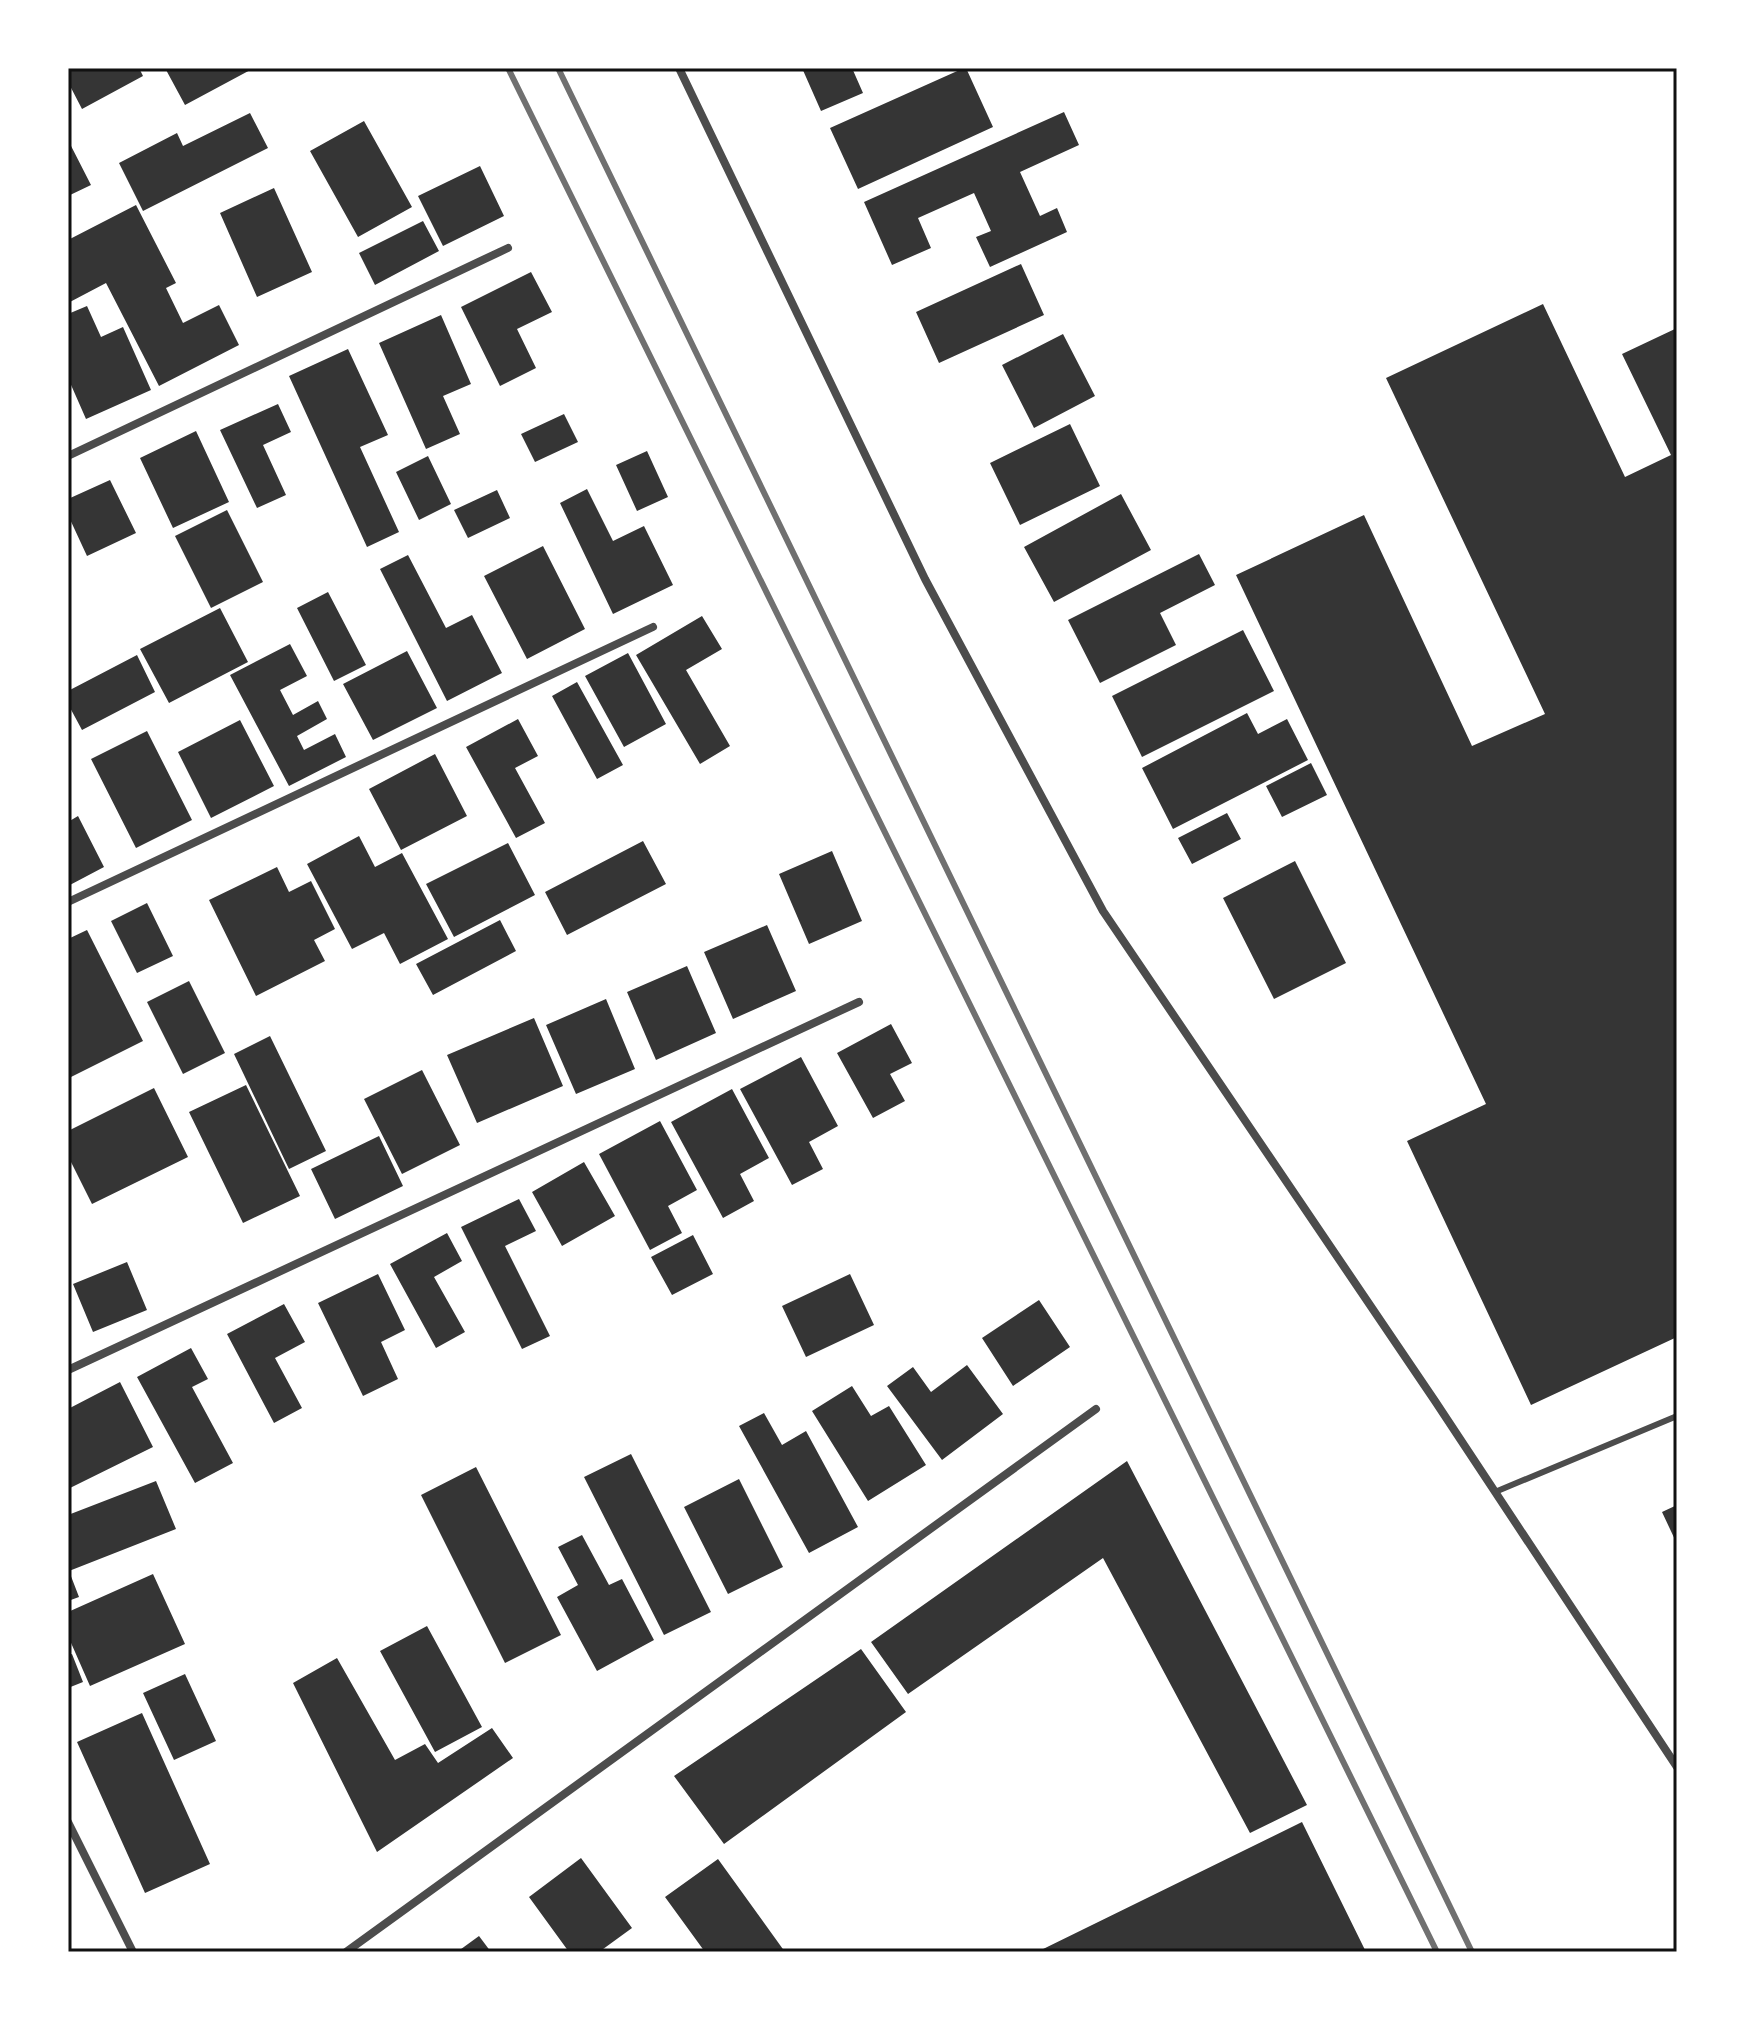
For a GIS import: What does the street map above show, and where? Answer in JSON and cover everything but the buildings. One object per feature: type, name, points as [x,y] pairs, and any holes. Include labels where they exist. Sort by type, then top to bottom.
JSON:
[{"type":"street","points":[[679,68],[925,579],[1103,911],[1677,1767]]},
{"type":"street","points":[[68,456],[508,248]]},
{"type":"street","points":[[68,902],[653,627]]},
{"type":"street","points":[[68,1370],[859,1002]]},
{"type":"street","points":[[346,1952],[1096,1409]]},
{"type":"street","points":[[68,1822],[133,1952]]},
{"type":"lane","points":[[1495,1492],[1677,1416]]},
{"type":"railway","points":[[508,68],[1437,1952]]},
{"type":"railway","points":[[558,68],[1472,1952]]}]
